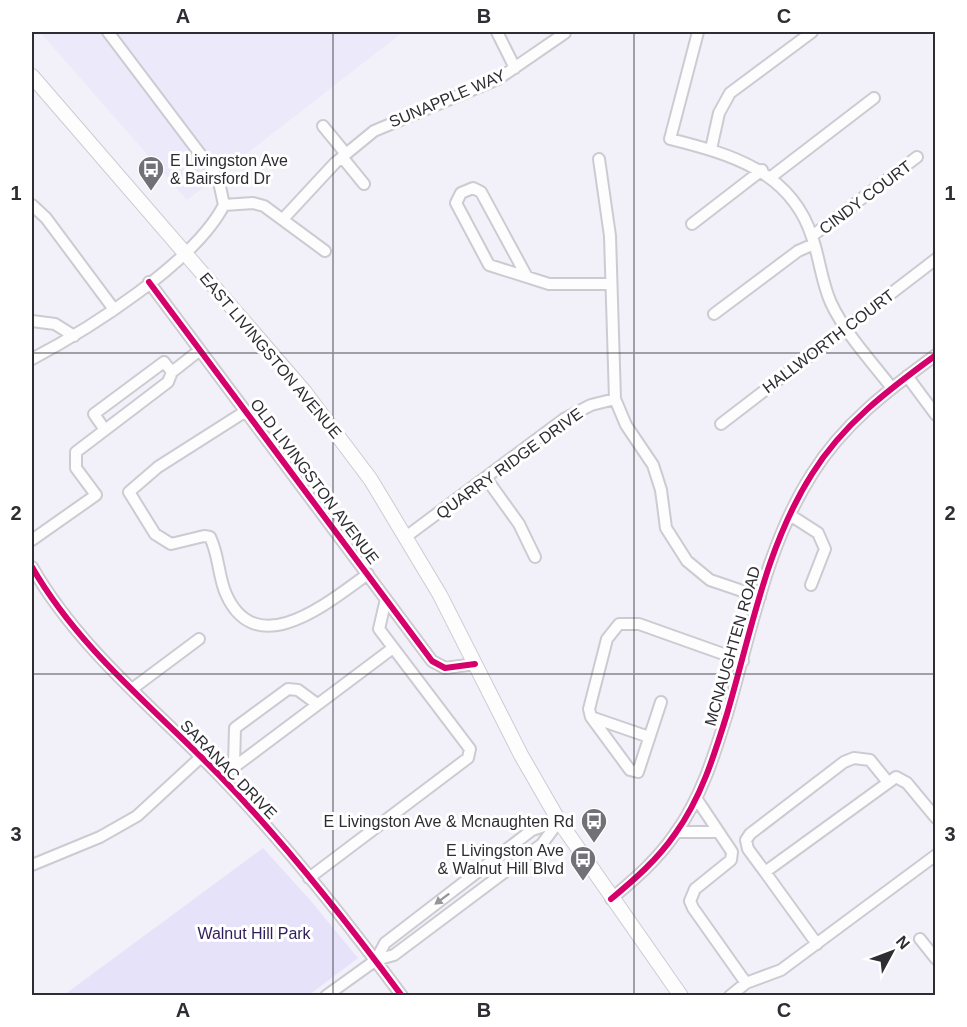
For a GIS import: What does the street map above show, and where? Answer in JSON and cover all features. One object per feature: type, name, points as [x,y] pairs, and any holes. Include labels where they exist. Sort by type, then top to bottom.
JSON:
[{"type":"main road","name":"EAST LIVINGSTON AVENUE","points":[[32,76],[304,391],[371,480],[407,536],[530,771],[559,821],[611,899],[681,996]]},
{"type":"street","points":[[32,359],[74,336],[186,254],[211,227],[224,205],[219,182],[213,171],[108,32]]},
{"type":"street","points":[[497,32],[515,68]]},
{"type":"street","points":[[698,32],[670,139],[711,149],[766,174],[798,208],[813,240],[830,302],[892,388]]},
{"type":"street","points":[[711,149],[719,113],[730,93],[812,32]]},
{"type":"street","name":"SUNAPPLE WAY","points":[[283,219],[344,156],[384,125],[498,79],[565,33]]},
{"type":"street","points":[[692,224],[874,98]]},
{"type":"street","points":[[323,126],[364,184]]},
{"type":"street","name":"CINDY COURT","points":[[714,314],[813,240],[917,157]]},
{"type":"street","points":[[599,159],[610,236],[615,399],[626,425],[653,465],[661,490],[666,528],[673,541],[701,575],[718,584],[760,597]]},
{"type":"street","points":[[527,277],[481,192],[473,188],[461,193],[456,203],[489,265],[549,284],[611,284]]},
{"type":"street","points":[[224,205],[253,203],[264,206],[325,251]]},
{"type":"street","points":[[32,205],[46,218],[113,308]]},
{"type":"street","name":"HALLWORTH COURT","points":[[721,424],[936,259]]},
{"type":"street","name":"OLD LIVINGSTON AVENUE","points":[[149,282],[435,664],[445,668],[475,664]]},
{"type":"street","points":[[32,321],[55,324],[74,336]]},
{"type":"street","points":[[32,540],[96,495],[76,468],[76,452],[168,382],[172,372],[200,350]]},
{"type":"street","name":"MCNAUGHTEN ROAD","points":[[611,899],[637,878],[676,832],[696,798],[722,730],[760,597],[790,515],[811,475],[831,446],[863,412],[936,356]]},
{"type":"street","points":[[105,430],[94,414],[164,362],[172,372]]},
{"type":"street","points":[[907,376],[936,415]]},
{"type":"street","name":"QUARRY RIDGE DRIVE","points":[[407,536],[577,411],[615,399]]},
{"type":"street","points":[[246,411],[158,467],[129,492],[154,534],[171,544],[204,536],[210,537],[226,596],[236,610],[262,626],[280,626],[303,618],[368,573]]},
{"type":"street","points":[[486,478],[515,519],[534,556]]},
{"type":"street","points":[[790,515],[818,533],[825,549],[811,585]]},
{"type":"street","name":"SARANAC DRIVE","points":[[32,567],[67,621],[221,777],[309,878],[376,960],[402,996]]},
{"type":"street","points":[[309,878],[468,758],[470,749],[379,629],[386,599]]},
{"type":"street","points":[[661,702],[638,772],[630,770],[591,717],[589,700],[607,639],[619,624],[633,622],[743,661]]},
{"type":"street","points":[[132,689],[200,639]]},
{"type":"street","points":[[221,777],[234,765],[393,648]]},
{"type":"street","points":[[234,765],[235,728],[288,689],[298,690],[317,705]]},
{"type":"street","points":[[591,717],[649,737]]},
{"type":"street","points":[[32,865],[100,837],[136,816],[201,757]]},
{"type":"street","points":[[817,944],[748,849],[746,840],[750,834],[844,762],[854,758],[870,760],[887,781]]},
{"type":"street","points":[[765,872],[887,781],[896,777],[907,783],[936,818]]},
{"type":"street","points":[[696,798],[733,857],[695,890],[690,901],[693,909],[746,983]]},
{"type":"street","points":[[376,960],[385,943],[532,830],[559,821]]},
{"type":"street","points":[[326,996],[376,960],[394,955],[542,844],[559,821]]},
{"type":"street","points":[[676,832],[718,832]]},
{"type":"street","points":[[730,996],[746,983],[782,970],[936,855]]},
{"type":"street","points":[[920,939],[936,959]]},
{"type":"shaded area","points":[[40,32],[403,32],[187,200]]},
{"type":"green space","name":"Walnut Hill Park","points":[[263,848],[358,958],[309,995],[64,995]]},
{"type":"cycle path","points":[[149,282],[432,661],[445,668],[475,664]]},
{"type":"cycle path","points":[[611,899],[661,852],[692,806],[712,761],[771,560],[796,502],[812,474],[824,456],[852,424],[901,381],[936,355]]},
{"type":"cycle path","points":[[32,567],[51,597],[95,651],[219,775],[291,855],[402,996]]},
{"type":"place","name":"E Livingston Ave & Bairsford Dr","points":[[151,192]]},
{"type":"place","name":"E Livingston Ave & Mcnaughten Rd","points":[[594,844]]},
{"type":"place","name":"E Livingston Ave & Walnut Hill Blvd","points":[[583,882]]}]
